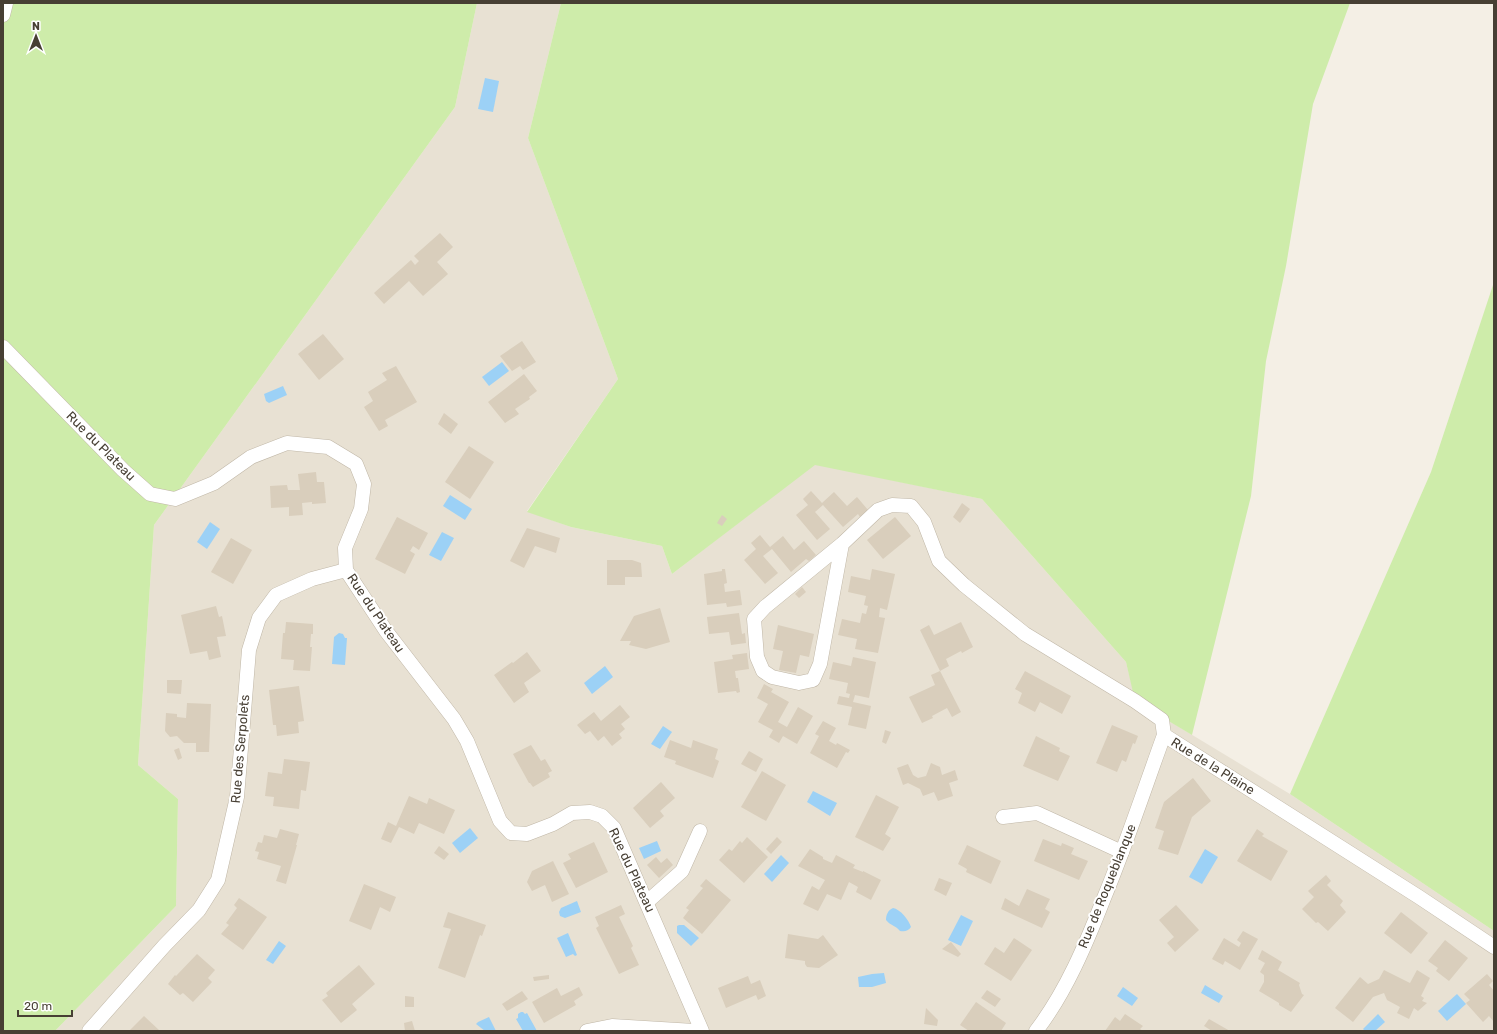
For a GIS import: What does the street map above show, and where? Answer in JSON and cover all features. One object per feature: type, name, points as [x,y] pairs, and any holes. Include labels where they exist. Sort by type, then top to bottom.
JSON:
[{"type":"street","points":[[3,15],[6,3]]},
{"type":"street","name":"Rue du Plateau","points":[[3,347],[123,470],[150,494],[175,499],[214,483],[251,457],[287,443],[328,447],[356,464],[364,484],[361,508],[345,548],[346,570],[386,631],[454,719],[467,741],[500,821],[511,833],[527,834],[553,824],[572,813],[590,812],[602,816],[614,828],[702,1031]]},
{"type":"street","name":"Rue de la Plaine","points":[[842,544],[878,510],[892,505],[911,506],[924,522],[939,561],[964,585],[1025,634],[1136,701],[1162,720],[1164,735],[1419,897],[1494,947]]},
{"type":"street","points":[[842,544],[820,664],[813,680],[799,683],[772,677],[763,672],[757,657],[754,619],[765,607],[842,544]]},
{"type":"street","name":"Rue des Serpolets","points":[[89,1031],[164,946],[199,910],[218,880],[237,797],[248,650],[259,618],[276,595],[312,579],[346,570]]},
{"type":"street","name":"Rue de Roqueblanque","points":[[1036,1031],[1050,1012],[1088,939],[1122,852],[1164,735]]},
{"type":"street","points":[[1003,817],[1037,813],[1122,852]]},
{"type":"street","points":[[647,902],[682,871],[700,831]]},
{"type":"street","points":[[587,1031],[612,1026],[694,1031]]},
{"type":"shaded area","points":[[477,3],[561,3],[528,138],[618,379],[527,511],[571,527],[662,546],[672,574],[815,464],[982,499],[1126,662],[1136,701],[1290,794],[1494,931],[1494,1031],[55,1031],[176,906],[178,799],[138,765],[154,525],[455,107]]},
{"type":"green space","points":[[3,3],[477,3],[455,107],[154,525],[138,765],[178,799],[176,906],[55,1031],[3,1031]]},
{"type":"green space","points":[[561,3],[1350,3],[1313,104],[1286,266],[1266,361],[1251,496],[1192,735],[1135,701],[1126,662],[982,499],[815,465],[672,574],[662,546],[571,527],[527,512],[618,379],[528,138]]},
{"type":"green space","points":[[1494,282],[1494,931],[1290,794],[1431,472]]},
{"type":"water","points":[[485,78],[499,81],[493,112],[478,109]]},
{"type":"water","points":[[502,362],[509,371],[489,386],[482,377]]},
{"type":"water","points":[[283,386],[287,395],[269,403],[266,401],[264,394]]},
{"type":"water","points":[[450,495],[472,509],[465,520],[443,506]]},
{"type":"water","points":[[210,522],[220,529],[207,549],[197,542]]},
{"type":"water","points":[[442,532],[454,538],[441,561],[429,555]]},
{"type":"water","points":[[339,633],[343,634],[345,638],[347,638],[345,665],[332,664],[334,637]]},
{"type":"water","points":[[605,666],[613,677],[592,694],[584,683]]},
{"type":"water","points":[[663,726],[672,732],[660,749],[651,744]]},
{"type":"water","points":[[813,791],[837,803],[830,816],[807,802]]},
{"type":"water","points":[[470,828],[478,838],[460,853],[452,843]]},
{"type":"water","points":[[657,841],[661,851],[644,859],[639,848]]},
{"type":"water","points":[[1205,849],[1218,857],[1202,884],[1189,877]]},
{"type":"water","points":[[781,855],[789,863],[772,882],[764,874]]},
{"type":"water","points":[[577,901],[581,912],[565,918],[560,916],[559,912],[561,908]]},
{"type":"water","points":[[893,908],[904,915],[911,927],[908,930],[900,931],[886,920],[886,916]]},
{"type":"water","points":[[961,915],[973,921],[961,946],[948,940]]},
{"type":"water","points":[[684,925],[699,938],[691,946],[677,933],[677,926]]},
{"type":"water","points":[[568,933],[577,955],[575,956],[573,954],[566,957],[557,938]]},
{"type":"water","points":[[279,941],[286,946],[273,964],[266,960]]},
{"type":"water","points":[[884,973],[886,983],[872,987],[859,987],[858,977]]},
{"type":"water","points":[[1205,985],[1223,996],[1219,1003],[1201,993]]},
{"type":"water","points":[[1123,987],[1138,998],[1132,1006],[1117,996]]},
{"type":"water","points":[[1457,994],[1466,1004],[1447,1021],[1438,1011]]},
{"type":"water","points":[[521,1012],[525,1014],[527,1013],[537,1031],[523,1031],[516,1019],[518,1018],[518,1014]]},
{"type":"water","points":[[1378,1014],[1385,1022],[1375,1031],[1365,1031],[1363,1029]]},
{"type":"water","points":[[489,1017],[496,1031],[485,1031],[476,1024]]},
{"type":"building","points":[[440,233],[453,247],[437,262],[448,274],[423,296],[409,281],[384,304],[374,293],[411,260],[415,265],[419,261],[414,256]]},
{"type":"building","points":[[323,334],[344,359],[319,380],[298,354]]},
{"type":"building","points":[[522,341],[536,362],[523,370],[520,366],[512,371],[500,356]]},
{"type":"building","points":[[396,366],[417,402],[385,420],[388,426],[379,431],[364,407],[373,401],[368,392],[387,380],[382,373]]},
{"type":"building","points":[[524,374],[537,391],[529,397],[530,399],[515,409],[519,414],[505,423],[488,402]]},
{"type":"building","points":[[444,413],[458,424],[451,434],[438,424]]},
{"type":"building","points":[[469,446],[494,462],[470,499],[445,482]]},
{"type":"building","points":[[316,472],[317,482],[324,482],[326,503],[302,503],[303,515],[289,516],[289,507],[271,508],[270,486],[287,485],[288,490],[300,490],[298,474]]},
{"type":"building","points":[[811,491],[822,503],[834,492],[847,506],[857,497],[868,510],[860,517],[858,514],[843,527],[823,505],[815,512],[830,529],[817,540],[796,515],[808,505],[803,499]]},
{"type":"building","points":[[962,503],[970,509],[960,523],[953,517]]},
{"type":"building","points":[[722,515],[727,519],[722,526],[717,523]]},
{"type":"building","points":[[397,517],[428,533],[419,550],[413,546],[410,551],[415,554],[405,574],[375,559]]},
{"type":"building","points":[[895,517],[911,536],[883,559],[867,540]]},
{"type":"building","points":[[527,528],[560,538],[556,553],[535,546],[524,568],[510,561]]},
{"type":"building","points":[[760,535],[770,547],[783,536],[794,550],[804,541],[816,555],[809,561],[806,559],[791,572],[772,549],[763,556],[778,573],[765,584],[744,560],[756,549],[751,543]]},
{"type":"building","points":[[231,538],[252,550],[233,584],[211,572]]},
{"type":"building","points":[[607,560],[632,560],[641,563],[642,577],[625,577],[625,585],[607,585]]},
{"type":"building","points":[[722,569],[725,569],[727,583],[724,584],[725,592],[740,590],[742,605],[727,607],[726,603],[707,605],[704,574],[722,571]]},
{"type":"building","points":[[872,569],[895,574],[887,610],[880,608],[879,617],[885,618],[878,653],[855,649],[857,639],[838,635],[842,619],[860,623],[862,613],[866,614],[868,606],[864,605],[866,596],[848,592],[851,576],[870,580]]},
{"type":"building","points":[[802,587],[806,592],[799,598],[795,594]]},
{"type":"building","points":[[216,606],[219,617],[222,616],[226,636],[217,637],[221,657],[209,660],[207,651],[190,654],[181,615]]},
{"type":"building","points":[[660,608],[670,642],[646,649],[629,645],[631,641],[620,641],[634,616]]},
{"type":"building","points":[[739,613],[742,634],[745,633],[746,643],[731,645],[729,632],[709,634],[707,617]]},
{"type":"building","points":[[286,622],[313,624],[313,634],[311,634],[310,647],[312,647],[310,671],[293,670],[294,660],[281,659],[283,633],[285,633]]},
{"type":"building","points":[[961,622],[973,647],[962,653],[961,651],[946,659],[949,666],[940,671],[920,630],[929,625],[934,635]]},
{"type":"building","points":[[778,625],[814,634],[809,657],[800,655],[796,673],[779,670],[783,651],[773,649]]},
{"type":"building","points":[[527,652],[541,671],[524,683],[529,692],[514,703],[494,675]]},
{"type":"building","points":[[747,653],[749,669],[735,671],[736,678],[738,678],[740,692],[718,693],[714,662],[733,659],[732,655]]},
{"type":"building","points":[[853,657],[876,662],[869,698],[855,695],[853,702],[871,706],[866,729],[848,725],[852,707],[837,704],[839,696],[849,698],[850,694],[846,693],[848,683],[829,679],[833,662],[851,666]]},
{"type":"building","points":[[940,671],[961,712],[952,717],[947,708],[932,716],[933,718],[922,723],[909,697],[935,685],[931,675]]},
{"type":"building","points":[[1025,671],[1071,696],[1062,714],[1040,702],[1035,712],[1018,703],[1022,693],[1015,689]]},
{"type":"building","points":[[167,680],[182,680],[181,694],[167,693]]},
{"type":"building","points":[[764,684],[773,689],[771,692],[789,702],[778,722],[787,727],[798,707],[813,716],[797,744],[783,736],[779,743],[769,737],[773,730],[758,722],[768,704],[757,698]]},
{"type":"building","points":[[299,686],[304,721],[298,722],[299,733],[277,736],[276,725],[273,725],[269,690]]},
{"type":"building","points":[[187,703],[211,704],[209,752],[196,752],[196,743],[184,743],[177,736],[170,737],[165,731],[166,713],[177,714],[177,717],[186,718]]},
{"type":"building","points":[[620,705],[630,717],[621,724],[625,729],[619,734],[622,738],[612,746],[604,736],[598,741],[590,731],[585,734],[577,725],[594,712],[601,721]]},
{"type":"building","points":[[823,721],[836,728],[829,741],[836,745],[837,743],[850,750],[848,753],[846,752],[837,768],[810,753],[819,736],[815,734]]},
{"type":"building","points":[[1112,725],[1138,736],[1135,744],[1133,743],[1126,762],[1122,760],[1117,772],[1096,763]]},
{"type":"building","points":[[885,730],[891,732],[886,744],[882,742]]},
{"type":"building","points":[[1036,736],[1060,748],[1059,751],[1070,756],[1058,781],[1023,766]]},
{"type":"building","points":[[670,740],[691,748],[693,740],[718,749],[715,759],[719,761],[713,778],[675,764],[676,761],[664,757]]},
{"type":"building","points":[[531,745],[541,761],[545,759],[552,771],[548,773],[550,777],[533,787],[529,783],[513,754]]},
{"type":"building","points":[[179,748],[182,758],[178,760],[174,750]]},
{"type":"building","points":[[749,751],[763,759],[756,772],[741,764]]},
{"type":"building","points":[[284,759],[310,762],[306,791],[301,790],[299,809],[273,806],[274,797],[265,796],[268,772],[282,774]]},
{"type":"building","points":[[931,763],[940,767],[942,775],[955,770],[958,780],[949,783],[953,796],[938,801],[934,792],[923,796],[920,789],[908,783],[903,785],[897,768],[908,764],[913,775],[918,778],[926,776]]},
{"type":"building","points":[[762,771],[786,785],[766,821],[741,807]]},
{"type":"building","points":[[1193,778],[1211,801],[1192,817],[1178,855],[1158,849],[1164,831],[1155,828],[1164,802]]},
{"type":"building","points":[[661,782],[675,798],[660,811],[664,816],[650,828],[633,808]]},
{"type":"building","points":[[876,795],[899,807],[885,834],[891,838],[883,851],[855,837]]},
{"type":"building","points":[[409,796],[427,804],[429,798],[455,810],[444,834],[419,823],[414,834],[399,827],[391,843],[381,839],[388,822],[396,826]]},
{"type":"building","points":[[280,829],[299,834],[286,884],[276,881],[281,866],[257,859],[259,852],[255,851],[258,842],[262,843],[264,835],[277,838]]},
{"type":"building","points":[[1257,829],[1264,834],[1262,836],[1288,851],[1271,881],[1237,861]]},
{"type":"building","points":[[747,837],[768,857],[744,883],[719,860],[729,849],[732,851],[740,841],[742,843]]},
{"type":"building","points":[[777,837],[782,842],[771,854],[766,849]]},
{"type":"building","points":[[1043,839],[1061,846],[1062,843],[1074,848],[1071,854],[1088,861],[1079,880],[1034,861]]},
{"type":"building","points":[[594,842],[608,872],[576,888],[563,863],[571,859],[568,854]]},
{"type":"building","points":[[967,845],[1001,861],[991,884],[966,872],[967,869],[958,864]]},
{"type":"building","points":[[439,846],[449,854],[444,860],[434,853]]},
{"type":"building","points":[[810,849],[823,857],[823,859],[832,863],[836,855],[855,865],[853,868],[881,880],[871,900],[856,892],[858,887],[849,882],[841,900],[827,894],[818,911],[803,904],[812,886],[819,890],[825,880],[798,866]]},
{"type":"building","points":[[656,857],[661,863],[667,858],[673,865],[659,878],[647,865]]},
{"type":"building","points":[[553,861],[569,894],[552,902],[545,885],[532,891],[527,882],[532,871]]},
{"type":"building","points":[[1326,875],[1331,881],[1327,885],[1343,901],[1340,905],[1346,912],[1328,931],[1318,922],[1316,923],[1302,909],[1314,897],[1308,891]]},
{"type":"building","points":[[939,878],[952,883],[946,896],[934,890]]},
{"type":"building","points":[[706,879],[731,900],[702,934],[683,918],[689,910],[686,908],[703,888],[700,886]]},
{"type":"building","points":[[364,884],[396,897],[390,912],[380,907],[371,930],[349,921]]},
{"type":"building","points":[[1027,889],[1050,899],[1045,909],[1050,912],[1042,928],[1001,909],[1005,898],[1019,906]]},
{"type":"building","points":[[239,898],[267,917],[243,950],[221,934],[229,925],[226,923],[237,908],[234,905]]},
{"type":"building","points":[[621,905],[625,914],[619,917],[633,946],[631,948],[639,965],[619,974],[596,928],[599,926],[595,917]]},
{"type":"building","points":[[1176,905],[1199,930],[1175,952],[1167,943],[1174,937],[1159,920]]},
{"type":"building","points":[[448,912],[486,925],[482,936],[480,935],[465,978],[438,968],[451,929],[443,927]]},
{"type":"building","points":[[1401,912],[1428,933],[1411,954],[1384,933]]},
{"type":"building","points":[[1243,931],[1258,939],[1240,970],[1225,961],[1223,965],[1212,959],[1224,938],[1239,947],[1241,943],[1237,940]]},
{"type":"building","points":[[788,934],[818,939],[823,935],[838,955],[819,968],[807,967],[805,961],[785,958]]},
{"type":"building","points":[[1014,938],[1032,950],[1011,981],[984,964],[995,947],[1004,953]]},
{"type":"building","points":[[1445,940],[1468,958],[1449,981],[1436,971],[1438,968],[1428,961]]},
{"type":"building","points":[[951,942],[961,954],[958,957],[942,949]]},
{"type":"building","points":[[1262,950],[1282,962],[1278,970],[1300,983],[1299,985],[1302,994],[1304,995],[1291,1012],[1259,991],[1264,982],[1264,975],[1260,972],[1265,963],[1258,959]]},
{"type":"building","points":[[197,954],[215,970],[208,978],[212,982],[193,1002],[183,993],[180,995],[168,984],[175,975],[176,976]]},
{"type":"building","points":[[359,965],[375,984],[352,1004],[357,1010],[341,1023],[322,1000],[328,996],[326,993]]},
{"type":"building","points":[[1384,970],[1410,983],[1417,970],[1430,978],[1421,996],[1424,998],[1422,1001],[1427,1003],[1418,1011],[1414,1008],[1409,1019],[1397,1013],[1400,1007],[1387,1000],[1384,993],[1373,997],[1353,1022],[1335,1008],[1360,977],[1368,984],[1379,979]]},
{"type":"building","points":[[1487,974],[1493,981],[1489,985],[1494,991],[1494,1022],[1489,1016],[1483,1022],[1466,1003],[1470,1000],[1464,994]]},
{"type":"building","points":[[549,975],[549,979],[534,981],[533,977]]},
{"type":"building","points":[[748,976],[751,984],[760,980],[766,996],[758,1000],[756,995],[726,1008],[718,988]]},
{"type":"building","points":[[579,987],[583,995],[574,1001],[576,1005],[544,1023],[532,1002],[557,988],[561,996]]},
{"type":"building","points":[[987,990],[1001,999],[995,1007],[981,998]]},
{"type":"building","points":[[522,991],[528,999],[507,1011],[502,1004]]},
{"type":"building","points":[[405,996],[414,997],[414,1007],[405,1007]]},
{"type":"building","points":[[976,1002],[1006,1023],[1001,1031],[969,1031],[960,1025]]},
{"type":"building","points":[[926,1008],[938,1020],[937,1026],[924,1024]]},
{"type":"building","points":[[1125,1014],[1143,1026],[1140,1029],[1143,1031],[1105,1031],[1115,1017],[1120,1021]]},
{"type":"building","points":[[144,1016],[160,1031],[129,1031]]},
{"type":"building","points":[[1209,1019],[1230,1031],[1212,1031],[1204,1026]]},
{"type":"building","points":[[412,1021],[415,1031],[405,1031],[404,1023]]}]
